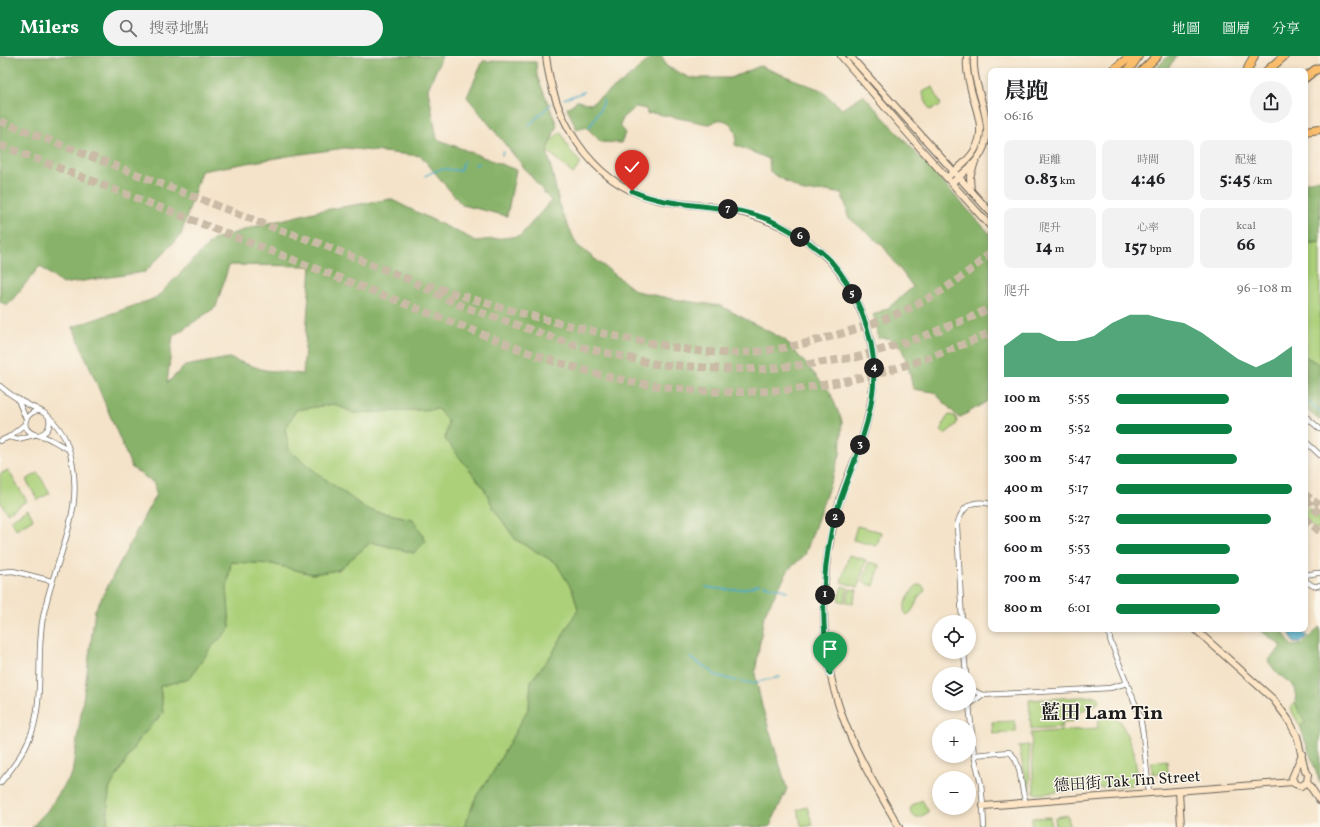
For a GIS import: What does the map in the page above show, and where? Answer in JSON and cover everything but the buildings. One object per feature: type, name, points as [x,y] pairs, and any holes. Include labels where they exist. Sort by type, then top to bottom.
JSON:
[{"type":"highway","points":[[1116,68],[1131,56]]},
{"type":"highway","points":[[1122,68],[1131,56]]},
{"type":"highway","points":[[1130,68],[1138,56]]},
{"type":"highway","points":[[1146,68],[1157,56]]},
{"type":"highway","points":[[1248,68],[1254,56]]},
{"type":"highway","points":[[1270,68],[1284,56]]},
{"type":"highway","points":[[1308,76],[1317,69]]},
{"type":"highway","points":[[1308,128],[1320,128]]},
{"type":"main road","points":[[546,56],[551,84],[568,129],[593,163],[613,180],[632,191],[657,200],[723,208],[771,220],[820,252],[833,264],[844,280],[863,314],[873,355],[874,371],[872,394],[862,440],[844,488],[832,527],[826,568],[825,624],[828,661],[840,709],[860,758],[899,827]]},
{"type":"main road","points":[[841,56],[921,150],[952,182],[988,224]]},
{"type":"main road","points":[[850,56],[988,210]]},
{"type":"main road","points":[[947,177],[966,161],[974,151],[979,142],[981,133],[981,123],[968,78],[967,56]]},
{"type":"main road","points":[[971,192],[970,177],[975,162],[985,145],[988,128],[975,78],[974,56]]},
{"type":"main road","points":[[952,182],[975,162]]},
{"type":"main road","points":[[1199,632],[1272,699],[1283,712],[1293,727],[1302,754],[1305,770],[1308,774],[1306,783]]},
{"type":"main road","points":[[1302,754],[1296,770],[1293,773],[1292,780],[1298,785],[1306,783]]},
{"type":"main road","points":[[1296,770],[1305,770]]},
{"type":"main road","name":"德田街 Tak Tin Street","points":[[983,806],[1274,784],[1292,780]]},
{"type":"main road","points":[[1306,783],[1319,799]]},
{"type":"main road","points":[[1179,791],[1181,827]]},
{"type":"street","points":[[0,386],[18,400],[45,414],[62,433],[72,462],[75,480],[74,506],[71,522],[52,580],[42,623],[37,702],[33,728],[21,756],[1,780]]},
{"type":"street","points":[[18,400],[28,430],[68,449]]},
{"type":"street","points":[[0,441],[9,437],[26,422],[32,412],[40,411]]},
{"type":"street","points":[[9,437],[18,439],[44,433],[48,429],[50,423],[48,418]]},
{"type":"street","points":[[1308,419],[1320,429]]},
{"type":"street","points":[[1308,444],[1320,455]]},
{"type":"street","points":[[962,615],[957,525],[960,514],[965,508],[971,504],[988,503]]},
{"type":"street","points":[[0,572],[13,571],[52,580]]},
{"type":"street","points":[[1308,574],[1320,573]]},
{"type":"street","points":[[1308,583],[1316,587],[1320,585]]},
{"type":"street","points":[[1109,632],[1110,640],[1140,716],[1149,793]]},
{"type":"street","points":[[976,692],[982,695],[1110,688],[1128,683]]},
{"type":"street","points":[[976,700],[982,695]]},
{"type":"street","points":[[976,755],[1009,752],[1015,756],[1018,763],[1026,803]]},
{"type":"street","points":[[976,763],[981,784],[984,827]]},
{"type":"green space","points":[[0,56],[442,56],[428,89],[437,139],[516,170],[507,216],[462,205],[421,156],[345,148],[201,171],[181,235],[145,272],[62,284],[40,266],[8,305],[0,302]]},
{"type":"green space","points":[[653,56],[662,56],[666,66],[690,78],[731,78],[760,66],[821,90],[842,109],[863,95],[988,232],[988,401],[959,418],[934,392],[913,389],[907,362],[901,348],[893,340],[888,338],[878,338],[876,323],[873,315],[888,308],[913,287],[883,246],[848,217],[845,202],[841,194],[828,191],[804,192],[770,172],[769,159],[735,145],[736,136],[734,129],[730,123],[724,120],[717,120],[708,124],[653,113],[647,114],[646,109],[636,107],[622,118],[620,127],[625,133],[621,143],[601,142],[586,127],[582,127],[577,130],[567,108],[577,101],[591,104],[624,81]]},
{"type":"green space","points":[[1168,56],[1177,56],[1168,68],[1157,68]]},
{"type":"green space","points":[[483,61],[536,62],[537,76],[557,125],[547,150],[561,211],[577,245],[636,291],[672,299],[721,306],[785,340],[830,392],[842,421],[840,455],[805,555],[789,569],[764,615],[755,674],[762,706],[787,789],[770,826],[464,827],[477,795],[492,774],[529,707],[531,681],[552,654],[578,609],[573,591],[556,563],[516,540],[494,509],[484,488],[445,439],[448,422],[438,409],[354,413],[334,404],[296,410],[285,429],[289,450],[318,474],[368,510],[413,519],[426,541],[414,553],[371,542],[338,570],[312,574],[272,564],[231,562],[227,587],[230,628],[210,649],[189,679],[160,686],[163,713],[138,740],[109,789],[107,827],[32,827],[47,811],[72,774],[95,610],[156,494],[154,483],[132,468],[73,327],[156,298],[213,240],[253,227],[318,211],[390,199],[476,241],[520,236],[551,201],[467,97]],"holes":[[[229,265],[311,266],[303,374],[264,370],[229,358],[185,366],[167,383],[173,336],[216,307]]]},
{"type":"green space","points":[[933,87],[941,105],[930,110],[922,92]]},
{"type":"green space","points":[[561,132],[569,149],[581,163],[573,174],[550,153],[521,139],[549,142]]},
{"type":"green space","points":[[1320,179],[1320,242],[1308,244],[1308,181]]},
{"type":"green space","points":[[1320,242],[1320,365],[1308,358],[1308,244]]},
{"type":"green space","points":[[1308,358],[1320,365],[1320,421],[1308,411]]},
{"type":"green space","points":[[334,404],[354,413],[438,409],[449,422],[469,469],[484,488],[494,509],[516,540],[556,562],[573,591],[578,609],[552,654],[531,681],[529,707],[492,774],[477,795],[464,827],[107,827],[109,789],[138,740],[163,713],[160,686],[189,679],[210,649],[230,628],[227,587],[231,562],[272,564],[312,574],[338,570],[371,542],[414,553],[413,519],[368,510],[318,474],[289,450],[285,429],[296,410]]},
{"type":"green space","points":[[949,415],[955,416],[957,421],[956,425],[945,434],[942,432],[941,428]]},
{"type":"green space","points":[[8,470],[27,501],[7,513],[0,501],[0,474]]},
{"type":"green space","points":[[38,473],[50,493],[38,500],[26,480]]},
{"type":"green space","points":[[28,509],[33,519],[16,529],[11,520]]},
{"type":"green space","points":[[1308,509],[1320,518],[1320,529],[1315,529],[1308,523]]},
{"type":"green space","points":[[857,526],[881,532],[877,546],[853,540]]},
{"type":"green space","points":[[849,555],[866,560],[858,587],[841,582]]},
{"type":"green space","points":[[869,562],[880,565],[874,586],[863,582]]},
{"type":"green space","points":[[918,585],[923,586],[925,591],[919,596],[913,610],[907,615],[904,610],[905,603],[911,592]]},
{"type":"green space","points":[[842,586],[848,588],[844,602],[838,600]]},
{"type":"green space","points":[[850,589],[857,590],[853,604],[846,602]]},
{"type":"green space","points":[[1319,627],[1320,628],[1320,783],[1300,726],[1305,723],[1295,703],[1296,691],[1293,685],[1277,673],[1268,661],[1282,646],[1262,632],[1283,632],[1292,646],[1301,645]]},
{"type":"green space","points":[[1097,696],[1100,699],[1099,702],[1076,714],[1074,721],[1062,722],[1062,727],[1031,729],[1029,700]]},
{"type":"green space","points":[[1295,703],[1306,723],[1300,726],[1290,708]]},
{"type":"green space","points":[[1114,716],[1121,722],[1134,751],[1138,781],[1132,785],[1037,794],[1034,793],[1031,733],[1098,728],[1098,722],[1100,719]]},
{"type":"green space","points":[[1015,721],[1016,732],[993,734],[992,722]]},
{"type":"green space","points":[[1029,745],[1030,787],[1028,789],[1019,746]]},
{"type":"green space","points":[[1167,760],[1168,773],[1152,774],[1152,762]]},
{"type":"green space","points":[[922,800],[929,812],[920,817],[915,817],[911,814],[910,809],[913,805]]},
{"type":"green space","points":[[807,807],[813,825],[802,827],[797,810]]},
{"type":"green space","points":[[1068,815],[1069,827],[1056,827],[1055,817]]},
{"type":"green space","points":[[1050,817],[1051,827],[1032,827],[1032,818]]},
{"type":"water","points":[[1289,632],[1302,632],[1307,636],[1300,643],[1294,643]]},
{"type":"waterway","points":[[564,99],[584,92]]},
{"type":"waterway","points":[[589,128],[603,104],[603,100]]},
{"type":"waterway","points":[[527,127],[551,104]]},
{"type":"waterway","points":[[502,155],[503,151]]},
{"type":"waterway","points":[[425,176],[442,169],[460,171],[464,161]]},
{"type":"waterway","points":[[475,165],[479,163]]},
{"type":"waterway","points":[[1308,402],[1320,411]]},
{"type":"waterway","points":[[706,587],[740,589],[753,587],[759,584]]},
{"type":"waterway","points":[[764,585],[787,591]]},
{"type":"waterway","points":[[690,658],[710,670],[715,675],[736,681]]},
{"type":"waterway","points":[[740,681],[752,683],[780,677]]},
{"type":"tunnel","points":[[0,121],[277,229],[316,242],[410,280],[454,303],[577,346],[655,364],[727,369],[764,369],[858,357],[919,338],[974,316],[988,309]]},
{"type":"tunnel","points":[[0,145],[526,352],[591,372],[640,383],[701,391],[736,392],[806,388],[841,382],[909,364],[988,334]]},
{"type":"tunnel","points":[[427,285],[518,312],[613,336],[700,351],[745,353],[794,346],[875,323],[911,307],[945,288],[988,255]]},
{"type":"tunnel","points":[[1308,496],[1320,505]]},
{"type":"tunnel","points":[[1308,503],[1320,514]]},
{"type":"tunnel","points":[[1308,521],[1320,532]]},
{"type":"district","name":"藍田 Lam Tin","points":[[1102,714]]},
{"type":"route","points":[[632,191],[657,200],[739,211],[771,220],[780,225],[805,240],[833,264],[856,300],[865,321],[873,355],[874,385],[870,409],[862,440],[837,510],[829,544],[825,583],[825,624],[830,673]]}]
